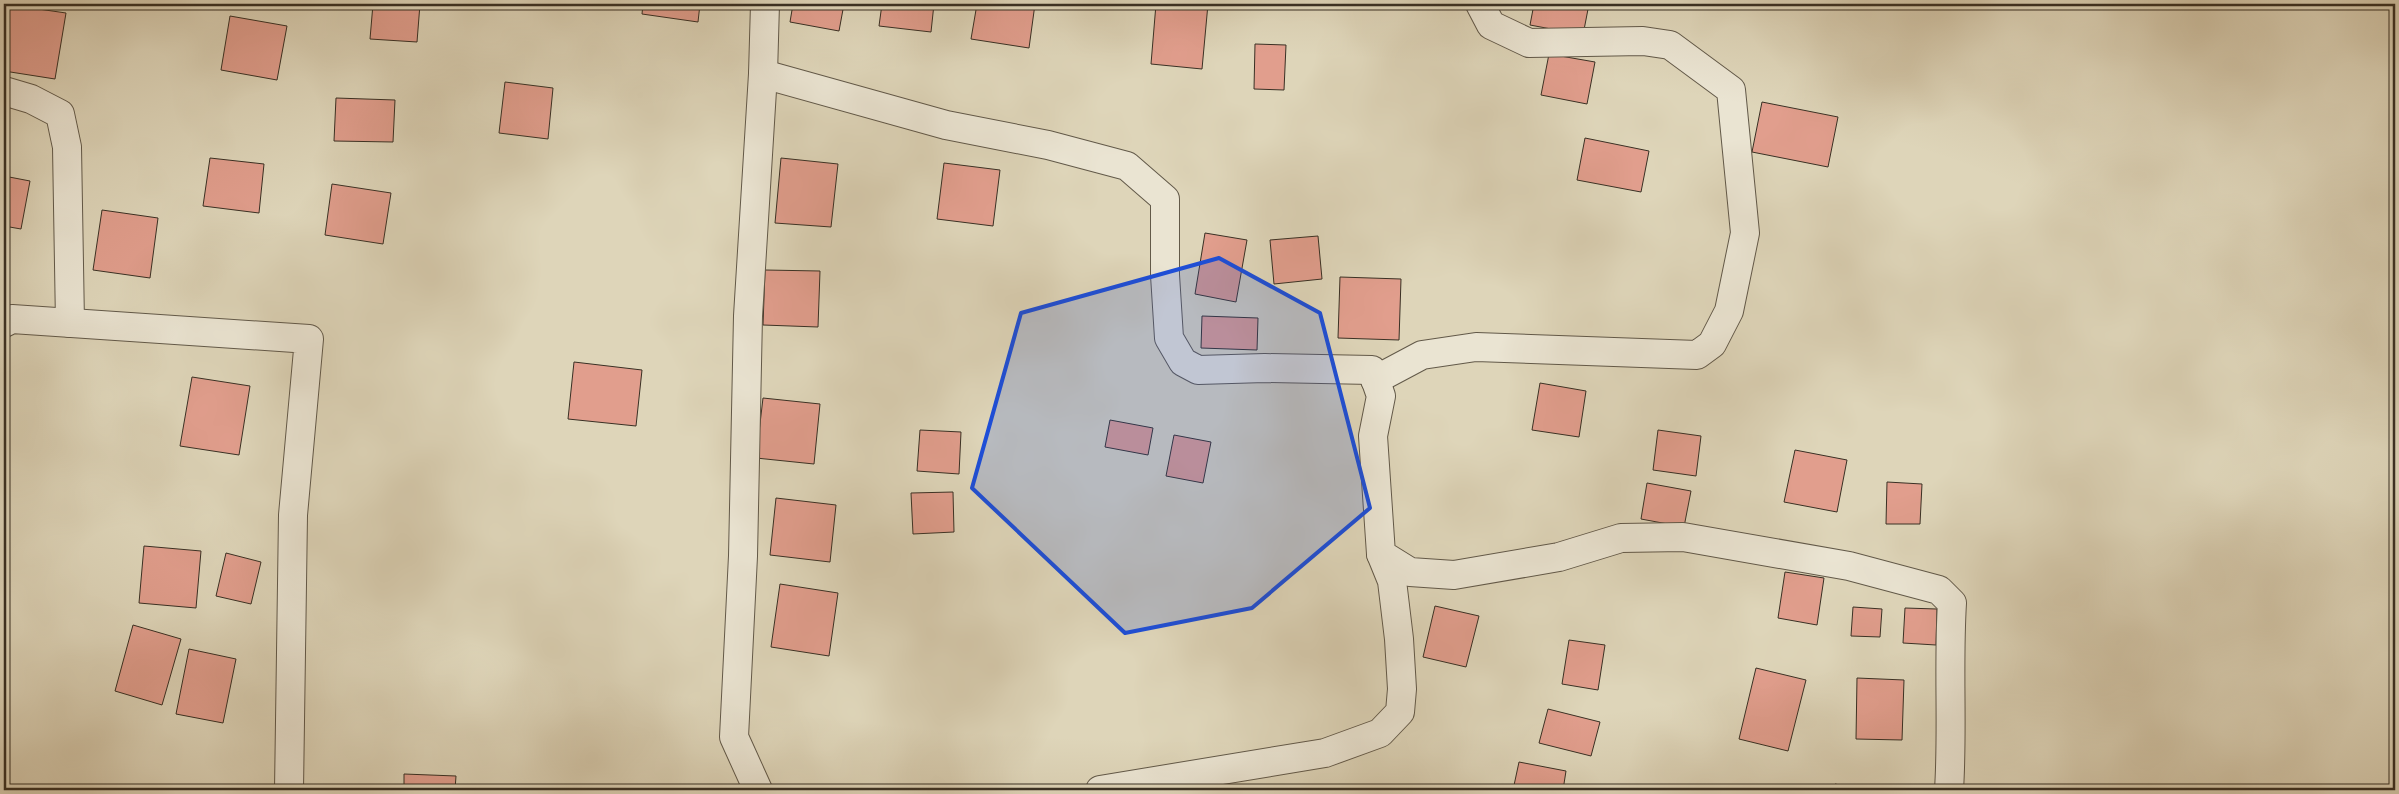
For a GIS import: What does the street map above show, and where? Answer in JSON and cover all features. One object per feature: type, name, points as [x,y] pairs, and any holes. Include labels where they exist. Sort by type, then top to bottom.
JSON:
[{"type":"street","points":[[758,790],[734,737],[743,556],[748,316],[763,74],[765,4]]},
{"type":"street","points":[[1375,380],[1422,355],[1476,347],[1697,355],[1712,344],[1729,311],[1745,233],[1731,90],[1670,44],[1643,41],[1528,43],[1491,25],[1480,4]]},
{"type":"street","points":[[763,74],[946,125],[1048,145],[1127,166],[1165,199],[1165,275],[1169,338],[1183,362],[1198,370],[1265,368],[1372,370],[1381,396],[1373,436],[1381,554],[1392,581],[1399,639],[1402,689],[1400,712],[1380,733],[1325,753],[1100,790]]},
{"type":"street","points":[[4,91],[31,99],[60,114],[67,147],[70,322]]},
{"type":"street","points":[[4,323],[12,319],[70,322],[309,339],[293,515],[289,790]]},
{"type":"street","points":[[1381,554],[1410,572],[1454,575],[1559,557],[1622,538],[1683,537],[1849,566],[1938,590],[1952,603],[1949,651],[1949,790]]},
{"type":"highlighted area","points":[[1219,258],[1320,313],[1370,508],[1252,608],[1125,633],[972,488],[1021,313]]},
{"type":"building","points":[[4,4],[66,13],[55,79],[4,71]]},
{"type":"building","points":[[373,4],[420,4],[417,42],[370,39]]},
{"type":"building","points":[[643,4],[700,4],[698,22],[642,14]]},
{"type":"building","points":[[793,4],[844,4],[839,31],[790,22]]},
{"type":"building","points":[[882,4],[934,4],[931,32],[879,26]]},
{"type":"building","points":[[977,4],[1035,4],[1029,48],[971,39]]},
{"type":"building","points":[[1156,4],[1208,4],[1202,69],[1151,64]]},
{"type":"building","points":[[1534,4],[1589,4],[1583,35],[1530,25]]},
{"type":"building","points":[[230,16],[287,26],[277,80],[221,70]]},
{"type":"building","points":[[1255,44],[1286,45],[1284,90],[1254,89]]},
{"type":"building","points":[[1549,54],[1595,62],[1587,104],[1541,95]]},
{"type":"building","points":[[505,82],[553,88],[548,139],[499,133]]},
{"type":"building","points":[[336,98],[395,100],[393,142],[334,141]]},
{"type":"building","points":[[1762,102],[1838,117],[1828,167],[1752,152]]},
{"type":"building","points":[[1585,138],[1649,151],[1641,192],[1577,180]]},
{"type":"building","points":[[210,158],[264,164],[259,213],[203,206]]},
{"type":"building","points":[[781,158],[838,164],[831,227],[775,223]]},
{"type":"building","points":[[944,163],[1000,170],[993,226],[937,219]]},
{"type":"building","points":[[4,176],[30,181],[21,229],[4,226]]},
{"type":"building","points":[[332,184],[391,193],[383,244],[325,235]]},
{"type":"building","points":[[102,210],[158,218],[150,278],[93,270]]},
{"type":"building","points":[[1205,233],[1247,240],[1236,302],[1195,294]]},
{"type":"building","points":[[1318,236],[1322,279],[1274,284],[1270,240]]},
{"type":"building","points":[[765,270],[820,271],[818,327],[763,325]]},
{"type":"building","points":[[1340,277],[1401,279],[1399,340],[1338,338]]},
{"type":"building","points":[[1202,316],[1258,318],[1257,350],[1201,348]]},
{"type":"building","points":[[574,362],[642,370],[636,426],[568,419]]},
{"type":"building","points":[[192,377],[250,386],[239,455],[180,446]]},
{"type":"building","points":[[1540,383],[1586,391],[1579,437],[1532,430]]},
{"type":"building","points":[[763,398],[820,404],[814,464],[756,458]]},
{"type":"building","points":[[1110,420],[1153,428],[1148,455],[1105,447]]},
{"type":"building","points":[[920,430],[961,432],[959,474],[917,471]]},
{"type":"building","points":[[1658,430],[1701,436],[1696,476],[1653,470]]},
{"type":"building","points":[[1174,435],[1211,442],[1203,483],[1166,476]]},
{"type":"building","points":[[1795,450],[1847,460],[1837,512],[1784,502]]},
{"type":"building","points":[[1887,482],[1922,484],[1920,524],[1886,524]]},
{"type":"building","points":[[1647,483],[1691,491],[1684,527],[1641,519]]},
{"type":"building","points":[[953,492],[954,532],[913,534],[911,493]]},
{"type":"building","points":[[776,498],[836,505],[830,562],[770,555]]},
{"type":"building","points":[[144,546],[201,551],[196,608],[139,603]]},
{"type":"building","points":[[226,553],[261,562],[251,604],[216,596]]},
{"type":"building","points":[[1785,572],[1824,578],[1817,625],[1778,618]]},
{"type":"building","points":[[780,584],[838,593],[829,656],[771,647]]},
{"type":"building","points":[[1435,606],[1479,616],[1466,667],[1423,657]]},
{"type":"building","points":[[1853,607],[1882,609],[1880,637],[1851,636]]},
{"type":"building","points":[[1905,608],[1937,609],[1936,645],[1903,643]]},
{"type":"building","points":[[133,625],[181,639],[162,705],[115,691]]},
{"type":"building","points":[[1569,640],[1605,645],[1598,690],[1562,684]]},
{"type":"building","points":[[189,649],[236,659],[223,723],[176,714]]},
{"type":"building","points":[[1756,668],[1806,680],[1788,751],[1739,739]]},
{"type":"building","points":[[1857,678],[1904,680],[1902,740],[1856,739]]},
{"type":"building","points":[[1548,709],[1600,722],[1591,756],[1539,743]]},
{"type":"building","points":[[1519,762],[1566,771],[1563,790],[1513,790]]},
{"type":"building","points":[[404,774],[456,776],[455,790],[404,790]]},
{"type":"building","points":[[1835,784],[1866,790],[1834,790]]}]
